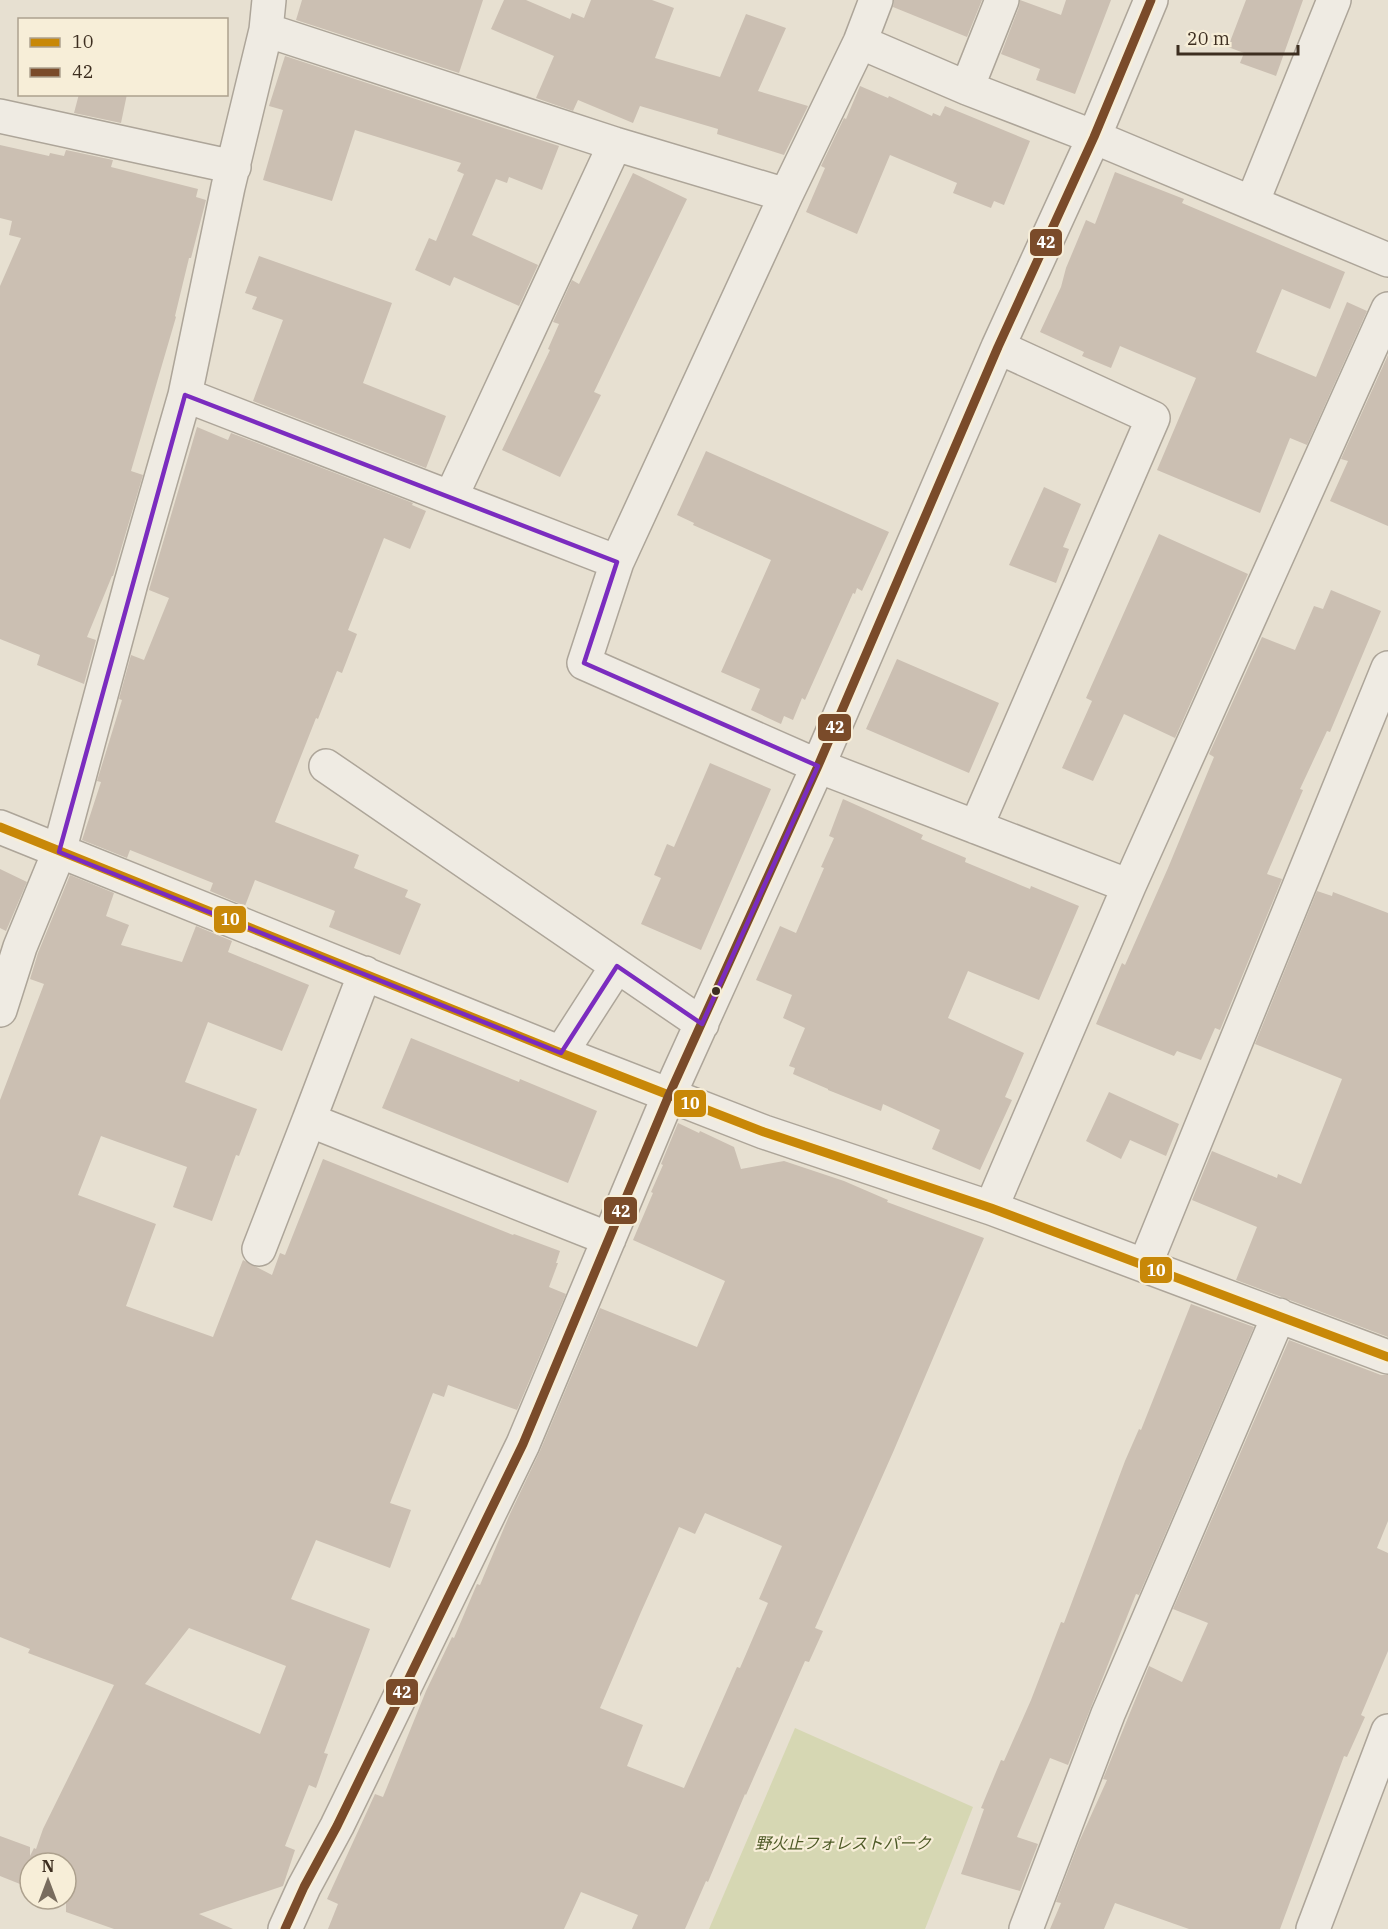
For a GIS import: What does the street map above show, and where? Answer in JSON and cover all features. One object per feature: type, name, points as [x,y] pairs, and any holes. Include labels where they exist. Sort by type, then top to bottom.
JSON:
[{"type":"street","points":[[876,0],[860,42],[786,195],[617,562],[584,663],[818,765],[1130,886]]},
{"type":"street","points":[[967,88],[1002,0]]},
{"type":"street","points":[[285,1929],[523,1444],[669,1095],[818,765],[998,347],[1094,137],[1151,0]]},
{"type":"street","points":[[1252,203],[1334,0]]},
{"type":"street","points":[[0,1010],[20,947],[59,852],[134,572],[185,395],[228,187],[268,15],[615,144],[786,195]]},
{"type":"street","points":[[860,42],[1388,260]]},
{"type":"street","points":[[0,116],[234,167]]},
{"type":"street","points":[[451,497],[615,144]]},
{"type":"street","points":[[991,1208],[1130,886],[1388,309]]},
{"type":"street","points":[[976,827],[1153,418],[998,347]]},
{"type":"street","points":[[185,395],[617,562]]},
{"type":"street","points":[[1145,1265],[1388,668]]},
{"type":"street","points":[[326,765],[702,1024]]},
{"type":"street","points":[[0,827],[561,1053],[764,1132],[991,1208],[1388,1357]]},
{"type":"street","points":[[561,1053],[617,966]]},
{"type":"street","points":[[259,1249],[365,973]]},
{"type":"street","points":[[309,1120],[609,1239]]},
{"type":"street","points":[[1026,1929],[1108,1714],[1279,1315]]},
{"type":"street","points":[[1313,1929],[1388,1731]]},
{"type":"highlighted area","points":[[185,395],[617,562],[584,663],[818,766],[702,1024],[617,966],[561,1053],[59,852]]},
{"type":"green space","name":"野火止フォレストパーク","points":[[795,1728],[973,1807],[925,1929],[709,1929]]},
{"type":"building","points":[[302,0],[483,0],[459,73],[296,20]]},
{"type":"building","points":[[504,0],[526,0],[570,19],[572,13],[584,18],[591,0],[652,0],[674,8],[655,58],[720,77],[746,14],[786,28],[758,91],[808,106],[784,155],[717,134],[718,129],[640,106],[633,123],[578,100],[573,111],[536,98],[554,56],[491,29]]},
{"type":"building","points":[[894,0],[982,0],[967,37],[893,7]]},
{"type":"building","points":[[1020,0],[1061,15],[1066,0],[1111,0],[1075,94],[1036,80],[1040,69],[1001,54]]},
{"type":"building","points":[[1246,0],[1303,0],[1276,76],[1240,63],[1244,53],[1228,47]]},
{"type":"building","points":[[285,56],[559,146],[542,190],[509,177],[507,183],[496,179],[472,235],[538,265],[519,306],[454,277],[450,286],[415,270],[429,238],[436,241],[464,174],[457,171],[461,163],[355,130],[332,201],[263,180],[283,110],[269,106]]},
{"type":"building","points":[[860,86],[888,98],[889,96],[932,116],[933,113],[940,116],[945,106],[1030,141],[1004,205],[994,201],[991,208],[953,193],[957,183],[890,155],[857,234],[806,212],[825,168],[821,166],[844,118],[846,119]]},
{"type":"building","points":[[78,96],[127,96],[121,123],[74,113]]},
{"type":"building","points":[[0,145],[49,156],[50,153],[64,156],[66,150],[113,160],[111,167],[198,189],[196,197],[206,200],[191,258],[189,258],[176,317],[131,471],[143,475],[113,576],[87,637],[96,640],[84,684],[37,665],[40,655],[0,639],[0,286],[21,238],[9,235],[12,221],[0,218]]},
{"type":"building","points":[[1115,172],[1184,199],[1182,203],[1345,272],[1330,309],[1282,289],[1256,352],[1316,377],[1347,302],[1367,311],[1307,445],[1290,438],[1260,513],[1157,470],[1196,378],[1120,346],[1111,368],[1082,356],[1084,352],[1040,332],[1061,287],[1066,268],[1086,220],[1095,224]]},
{"type":"building","points":[[633,173],[687,199],[594,392],[601,395],[560,477],[502,450],[550,350],[548,349],[559,324],[553,322],[572,280],[579,284]]},
{"type":"building","points":[[259,256],[392,303],[363,383],[446,416],[426,468],[253,401],[283,320],[252,309],[257,297],[245,293]]},
{"type":"building","points":[[1388,355],[1388,526],[1330,501],[1348,461],[1341,459]]},
{"type":"building","points":[[197,427],[228,440],[231,433],[413,503],[412,505],[426,511],[410,549],[384,538],[348,630],[357,634],[342,673],[337,671],[318,719],[316,718],[275,822],[359,855],[354,868],[408,890],[405,897],[421,904],[400,955],[329,927],[335,911],[255,880],[245,906],[210,891],[213,883],[130,850],[127,858],[82,840],[101,782],[97,781],[122,700],[119,699],[131,655],[144,660],[169,598],[149,590]]},
{"type":"building","points":[[706,451],[889,532],[862,591],[857,588],[855,594],[853,593],[805,700],[802,698],[793,720],[784,716],[781,724],[751,710],[760,689],[721,672],[771,560],[693,525],[694,523],[677,515]]},
{"type":"building","points":[[1044,487],[1081,504],[1063,547],[1069,549],[1056,583],[1009,565]]},
{"type":"building","points":[[1159,534],[1248,574],[1175,738],[1124,714],[1093,781],[1062,768],[1092,701],[1086,698]]},
{"type":"building","points":[[1331,590],[1381,611],[1330,732],[1327,731],[1300,789],[1303,790],[1267,874],[1282,879],[1220,1030],[1215,1028],[1201,1060],[1177,1051],[1174,1056],[1096,1024],[1122,963],[1125,965],[1168,868],[1214,757],[1209,754],[1262,637],[1295,650],[1314,606],[1323,609]]},
{"type":"building","points":[[897,659],[999,703],[969,773],[866,729]]},
{"type":"building","points":[[710,763],[771,789],[701,950],[641,924],[661,878],[654,875],[667,844],[674,847]]},
{"type":"building","points":[[843,799],[923,835],[921,839],[966,858],[965,862],[1079,906],[1039,1000],[968,971],[948,1018],[1024,1053],[1005,1097],[1012,1100],[980,1170],[932,1149],[940,1130],[883,1104],[881,1111],[793,1074],[795,1068],[789,1066],[805,1028],[783,1018],[792,995],[756,980],[780,926],[796,933],[824,868],[821,867],[834,838],[829,836]]},
{"type":"building","points":[[0,869],[27,882],[6,931],[0,928]]},
{"type":"building","points":[[70,875],[114,893],[106,916],[129,925],[121,945],[182,962],[196,926],[232,941],[228,952],[309,985],[282,1051],[208,1022],[185,1082],[257,1109],[239,1156],[236,1155],[212,1221],[173,1207],[187,1167],[101,1136],[78,1195],[156,1224],[126,1306],[213,1337],[243,1260],[272,1275],[280,1253],[285,1255],[323,1159],[513,1235],[560,1251],[549,1287],[566,1294],[517,1410],[448,1385],[444,1397],[433,1393],[390,1503],[411,1510],[390,1568],[316,1540],[291,1599],[370,1629],[324,1753],[328,1754],[316,1788],[309,1785],[285,1846],[295,1850],[283,1886],[199,1914],[233,1929],[114,1929],[66,1912],[78,1911],[78,1851],[32,1851],[34,1848],[36,1849],[43,1829],[114,1685],[28,1653],[30,1649],[0,1637],[0,1100],[44,984],[30,979],[38,953]],"holes":[[[189,1628],[286,1666],[260,1734],[145,1684]]]},
{"type":"building","points":[[1317,891],[1332,896],[1333,892],[1388,913],[1388,1337],[1236,1280],[1257,1227],[1192,1200],[1212,1151],[1277,1178],[1278,1174],[1301,1184],[1342,1079],[1255,1044]]},
{"type":"building","points":[[411,1038],[597,1111],[568,1183],[382,1108]]},
{"type":"building","points":[[1109,1092],[1179,1124],[1166,1156],[1130,1140],[1121,1159],[1086,1141]]},
{"type":"building","points":[[678,1123],[734,1147],[741,1169],[784,1161],[844,1181],[888,1200],[887,1202],[984,1238],[815,1628],[823,1631],[809,1662],[805,1661],[685,1929],[632,1929],[638,1915],[581,1892],[564,1929],[328,1929],[338,1904],[327,1899],[375,1794],[383,1797],[426,1691],[452,1637],[454,1638],[477,1584],[480,1585],[600,1308],[697,1347],[725,1281],[633,1240],[653,1193],[651,1192],[663,1165],[661,1164]],"holes":[[[705,1513],[782,1546],[759,1599],[768,1603],[684,1788],[627,1766],[643,1725],[600,1708],[679,1527],[695,1534]]]},
{"type":"building","points":[[1191,1304],[1254,1327],[1139,1595],[1136,1594],[1068,1765],[1050,1758],[1017,1837],[1038,1844],[1020,1891],[961,1874],[984,1809],[981,1808],[1001,1760],[1004,1761],[1031,1700],[1061,1622],[1064,1623],[1125,1461],[1139,1429],[1141,1430]]},
{"type":"building","points":[[1289,1340],[1381,1375],[1388,1375],[1388,1521],[1377,1548],[1388,1553],[1388,1651],[1361,1715],[1365,1717],[1347,1757],[1344,1756],[1280,1929],[1189,1929],[1115,1903],[1104,1929],[1050,1929],[1061,1903],[1056,1902],[1079,1842],[1107,1780],[1103,1779],[1149,1666],[1182,1682],[1208,1623],[1173,1609]]},
{"type":"building","points":[[0,1836],[30,1847],[30,1851],[18,1851],[18,1883],[0,1876]]},
{"type":"transit line","name":"42","points":[[285,1929],[523,1444],[669,1095],[818,766],[998,347],[1094,137],[1151,0]]},
{"type":"transit line","name":"10","points":[[0,827],[561,1053],[764,1132],[991,1208],[1388,1357]]}]
